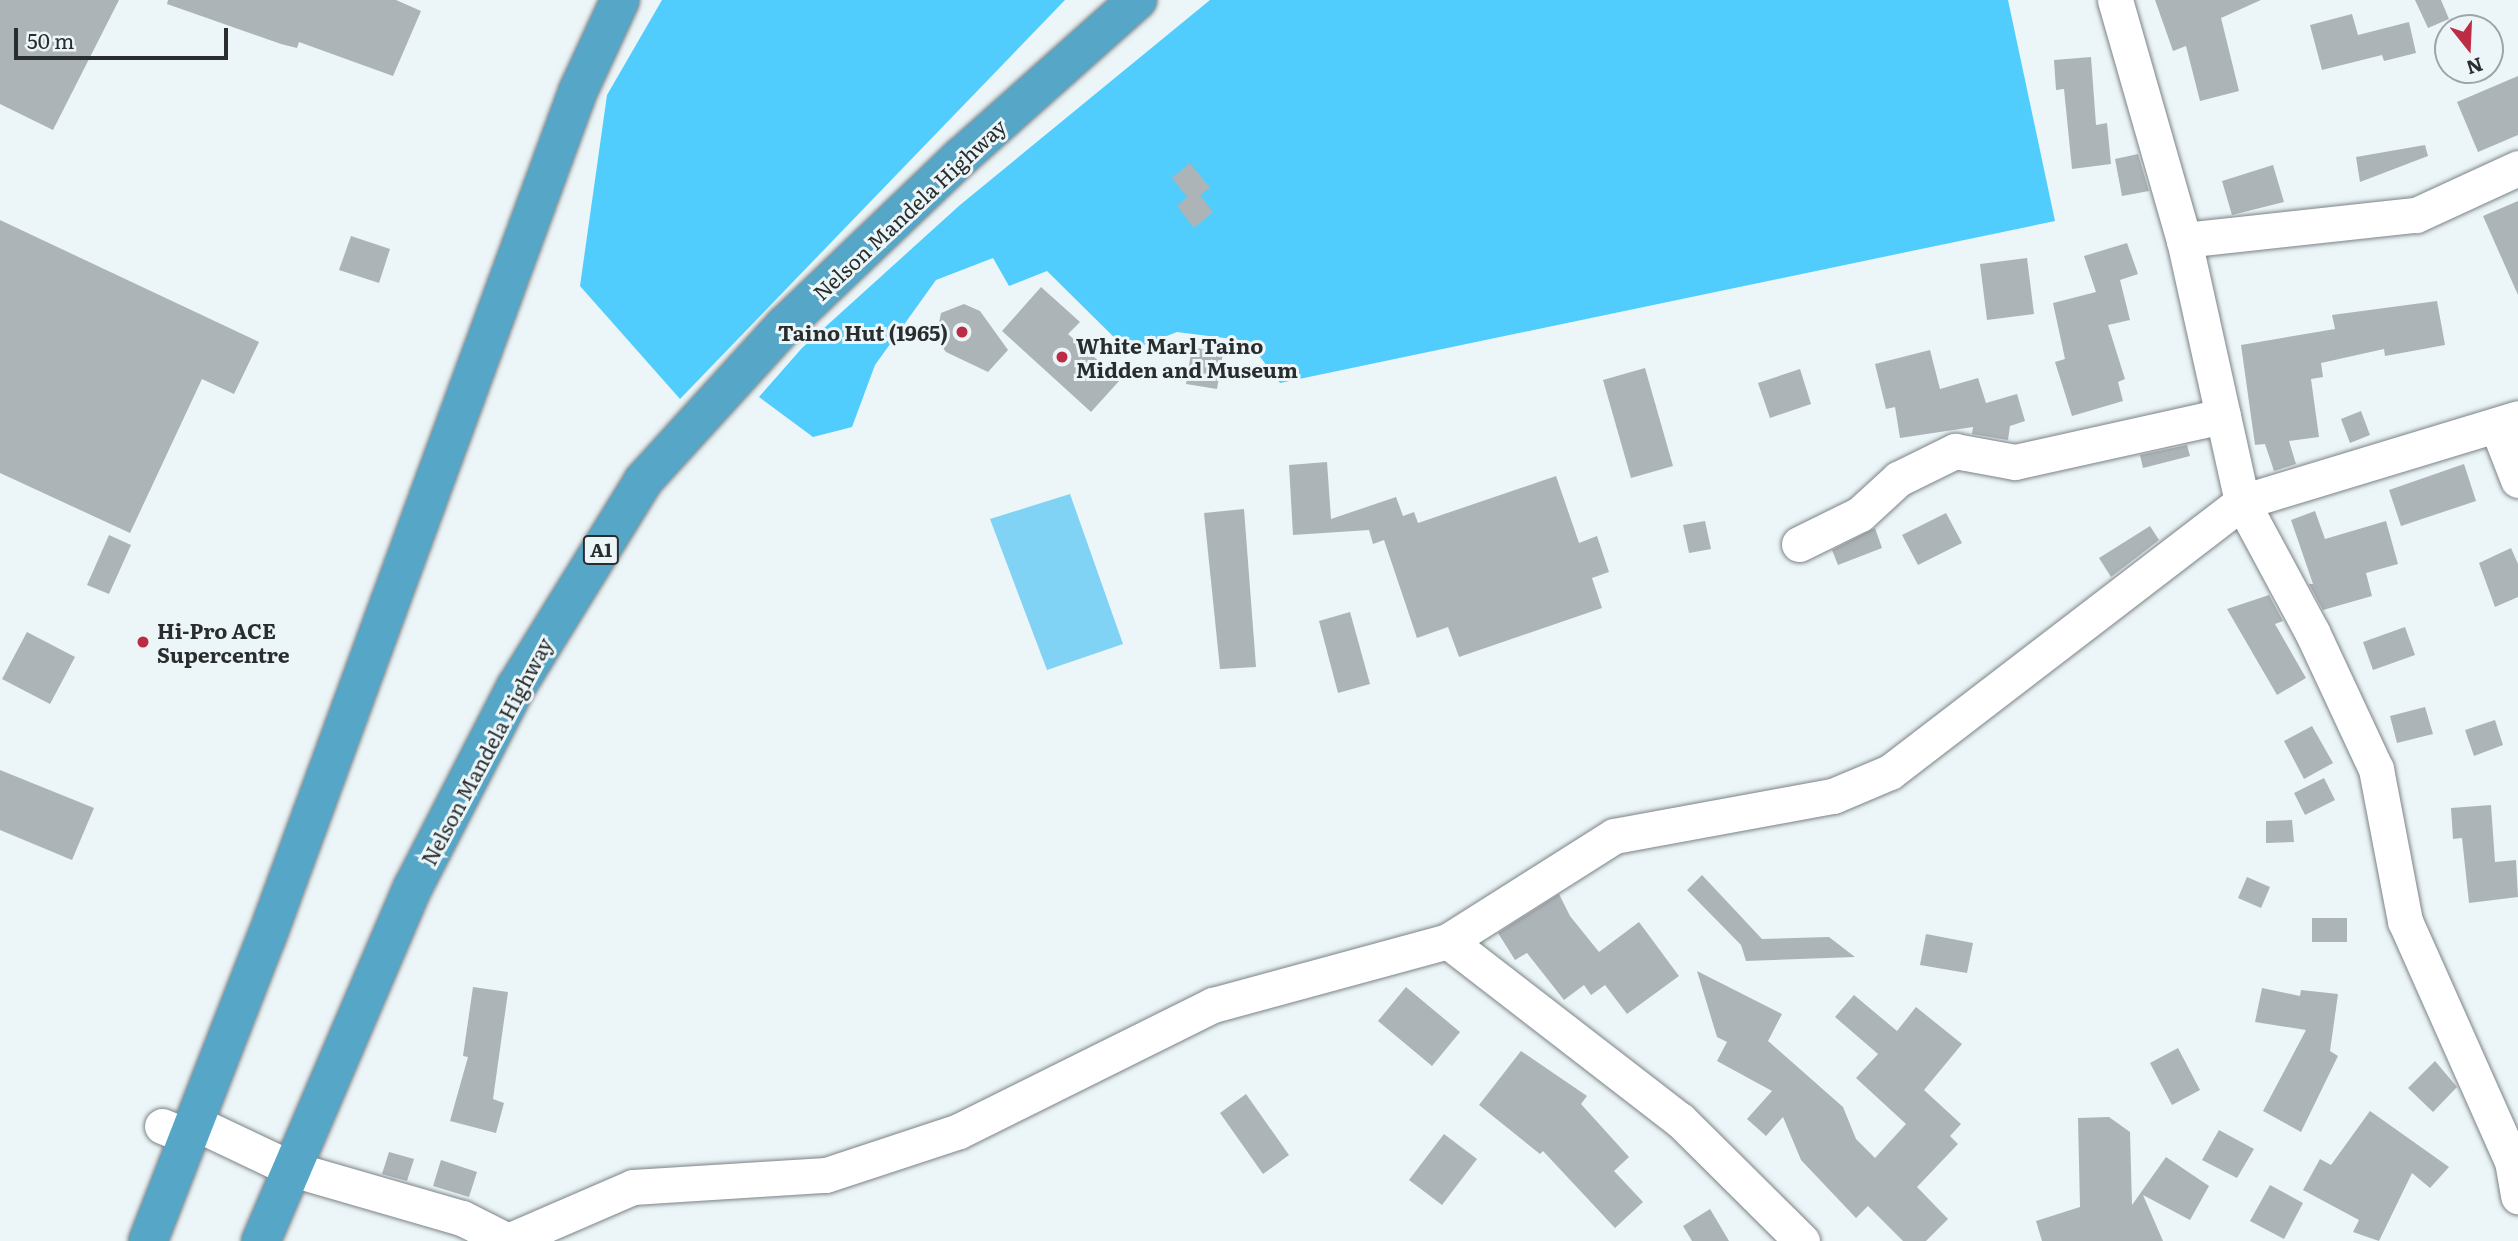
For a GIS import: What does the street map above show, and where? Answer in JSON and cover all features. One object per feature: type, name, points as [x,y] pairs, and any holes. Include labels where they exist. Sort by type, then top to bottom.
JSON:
[{"type":"highway","points":[[148,1241],[182,1129],[578,91],[620,0]]},
{"type":"highway","name":"Nelson Mandela Highway","points":[[261,1241],[291,1153],[419,875],[516,687],[643,481],[784,326],[961,157],[1137,0]]},
{"type":"street","points":[[2115,0],[2184,240],[2242,502],[2312,632],[2376,769],[2405,922],[2512,1161],[2518,1196]]},
{"type":"street","points":[[2184,240],[2416,215],[2518,168]]},
{"type":"street","points":[[1799,544],[1860,514],[1898,479],[1955,451],[2015,462],[2223,416]]},
{"type":"street","points":[[182,1129],[291,1153],[462,1218],[508,1241],[634,1187],[826,1175],[959,1131],[1213,1005],[1448,941],[1614,836],[1833,796],[1890,772],[2242,502],[2507,422],[2518,480]]},
{"type":"street","points":[[1448,941],[1680,1120],[1802,1241]]},
{"type":"shaded area","points":[[662,0],[1065,0],[680,399],[580,286],[607,95]]},
{"type":"shaded area","points":[[1210,0],[2008,0],[2055,221],[1280,383],[1248,341],[1177,332],[1128,351],[1047,271],[1009,286],[993,258],[936,280],[875,365],[852,427],[813,437],[759,397],[802,348],[960,205]]},
{"type":"shaded area","points":[[1070,494],[1123,644],[1047,670],[990,519]]},
{"type":"building","points":[[0,0],[119,0],[53,130],[0,104]]},
{"type":"building","points":[[168,0],[396,0],[421,11],[393,76],[299,42],[297,48],[281,44],[167,4]]},
{"type":"building","points":[[2155,0],[2261,0],[2221,18],[2239,91],[2200,101],[2186,46],[2173,51]]},
{"type":"building","points":[[2415,0],[2441,0],[2447,14],[2434,14],[2434,25],[2428,28]]},
{"type":"building","points":[[2352,14],[2358,35],[2409,22],[2416,53],[2384,61],[2382,55],[2322,70],[2310,25]]},
{"type":"building","points":[[2091,57],[2096,125],[2107,123],[2111,164],[2072,169],[2064,89],[2056,90],[2054,60]]},
{"type":"building","points":[[2518,76],[2518,135],[2478,152],[2457,102]]},
{"type":"building","points":[[2425,145],[2428,156],[2360,182],[2356,157]]},
{"type":"building","points":[[2138,154],[2149,191],[2122,196],[2115,159]]},
{"type":"building","points":[[1190,163],[1210,188],[1200,195],[1213,212],[1194,228],[1177,206],[1187,197],[1172,178]]},
{"type":"building","points":[[2273,165],[2284,202],[2232,215],[2222,181]]},
{"type":"building","points":[[2518,201],[2518,295],[2483,216]]},
{"type":"building","points":[[0,220],[259,342],[234,394],[202,379],[130,533],[0,473]]},
{"type":"building","points":[[351,236],[390,249],[379,283],[339,270]]},
{"type":"building","points":[[2127,243],[2138,274],[2120,280],[2130,320],[2108,325],[2125,379],[2118,382],[2123,401],[2072,416],[2055,362],[2065,359],[2053,303],[2096,292],[2084,256]]},
{"type":"building","points":[[2027,258],[2034,314],[1987,320],[1980,264]]},
{"type":"building","name":"White Marl Taino Midden and Museum","points":[[1041,287],[1080,322],[1068,334],[1120,380],[1091,412],[1002,331]]},
{"type":"building","points":[[2437,301],[2445,345],[2385,356],[2384,349],[2321,363],[2323,377],[2311,379],[2319,437],[2289,441],[2296,464],[2274,471],[2265,444],[2255,445],[2241,345],[2335,329],[2332,315]]},
{"type":"building","name":"Taino Hut (1965)","points":[[964,304],[980,311],[1008,350],[988,372],[946,352],[936,338],[941,313]]},
{"type":"building","points":[[1192,347],[1223,353],[1217,389],[1186,384]]},
{"type":"building","points":[[1930,350],[1940,389],[1978,378],[1986,403],[2017,394],[2025,421],[2010,426],[2008,440],[1972,434],[1973,427],[1900,438],[1895,407],[1886,409],[1875,364]]},
{"type":"building","points":[[1645,368],[1673,466],[1631,478],[1603,380]]},
{"type":"building","points":[[1800,369],[1811,404],[1770,418],[1758,383]]},
{"type":"building","points":[[2361,411],[2370,435],[2350,443],[2341,419]]},
{"type":"building","points":[[2187,445],[2190,456],[2143,468],[2140,455]]},
{"type":"building","points":[[1327,462],[1331,519],[1396,497],[1403,516],[1414,512],[1418,523],[1556,476],[1579,543],[1597,536],[1609,572],[1592,578],[1602,608],[1459,657],[1448,627],[1417,638],[1384,540],[1373,544],[1369,530],[1293,535],[1289,465]]},
{"type":"building","points":[[2464,464],[2476,501],[2401,526],[2389,490]]},
{"type":"building","points":[[1244,509],[1256,667],[1220,669],[1204,513]]},
{"type":"building","points":[[2315,511],[2325,539],[2386,521],[2398,564],[2366,573],[2372,596],[2323,610],[2309,584],[2313,584],[2291,520]]},
{"type":"building","points":[[1946,513],[1962,543],[1918,565],[1902,535]]},
{"type":"building","points":[[1705,521],[1711,549],[1689,553],[1683,525]]},
{"type":"building","points":[[2150,526],[2159,540],[2111,577],[2099,558]]},
{"type":"building","points":[[1875,528],[1882,548],[1838,565],[1832,550]]},
{"type":"building","points":[[109,535],[131,545],[109,594],[87,585]]},
{"type":"building","points":[[2511,548],[2518,564],[2518,597],[2495,607],[2479,563]]},
{"type":"building","points":[[2269,595],[2283,621],[2275,624],[2306,678],[2277,695],[2227,609]]},
{"type":"building","points":[[1350,612],[1370,684],[1338,693],[1319,621]]},
{"type":"building","points":[[2405,627],[2415,655],[2373,670],[2363,642]]},
{"type":"building","points":[[27,632],[75,657],[50,704],[2,679]]},
{"type":"building","points":[[2425,707],[2433,734],[2397,743],[2390,716]]},
{"type":"building","points":[[2495,720],[2503,745],[2474,756],[2465,730]]},
{"type":"building","points":[[2312,726],[2333,763],[2304,779],[2284,741]]},
{"type":"building","points":[[0,770],[94,808],[72,860],[0,830]]},
{"type":"building","points":[[2324,778],[2335,800],[2305,815],[2294,793]]},
{"type":"building","points":[[2491,805],[2495,862],[2516,860],[2518,897],[2469,903],[2462,838],[2453,839],[2451,808]]},
{"type":"building","points":[[2292,820],[2294,842],[2266,843],[2266,821]]},
{"type":"building","points":[[1702,875],[1762,939],[1829,937],[1855,957],[1746,961],[1741,945],[1687,890]]},
{"type":"building","points":[[2247,877],[2270,887],[2261,908],[2238,898]]},
{"type":"building","points":[[1559,894],[1570,916],[1599,952],[1639,922],[1679,976],[1627,1014],[1605,985],[1591,995],[1584,985],[1564,1000],[1527,953],[1515,960],[1498,933]]},
{"type":"building","points":[[2312,918],[2347,918],[2347,942],[2312,942]]},
{"type":"building","points":[[1926,934],[1973,943],[1967,973],[1920,965]]},
{"type":"building","points":[[1697,971],[1782,1014],[1768,1041],[1843,1107],[1856,1139],[1875,1158],[1906,1124],[1856,1078],[1878,1054],[1835,1017],[1854,995],[1897,1031],[1916,1007],[1962,1044],[1924,1090],[1961,1124],[1950,1136],[1958,1144],[1917,1187],[1948,1219],[1926,1241],[1903,1241],[1868,1206],[1856,1218],[1801,1160],[1783,1117],[1766,1136],[1747,1119],[1772,1091],[1717,1061],[1727,1042],[1717,1037]]},
{"type":"building","points":[[473,987],[508,992],[493,1099],[504,1103],[496,1133],[450,1121],[468,1057],[463,1056]]},
{"type":"building","points":[[1406,987],[1460,1032],[1432,1066],[1378,1021]]},
{"type":"building","points":[[2262,988],[2300,996],[2301,990],[2338,994],[2330,1051],[2338,1056],[2301,1132],[2263,1111],[2306,1030],[2255,1022]]},
{"type":"building","points":[[2178,1048],[2200,1090],[2172,1105],[2150,1063]]},
{"type":"building","points":[[1521,1051],[1587,1096],[1581,1104],[1629,1157],[1614,1171],[1643,1202],[1615,1228],[1543,1151],[1540,1154],[1479,1105]]},
{"type":"building","points":[[2435,1061],[2457,1087],[2433,1112],[2408,1088]]},
{"type":"building","points":[[1246,1094],[1289,1155],[1263,1174],[1220,1113]]},
{"type":"building","points":[[2370,1111],[2449,1167],[2430,1188],[2412,1173],[2379,1241],[2353,1232],[2359,1220],[2303,1190],[2320,1159],[2331,1165]]},
{"type":"building","points":[[2109,1117],[2130,1132],[2132,1205],[2166,1157],[2209,1186],[2190,1220],[2143,1195],[2163,1241],[2042,1241],[2036,1221],[2080,1207],[2078,1118]]},
{"type":"building","points":[[2219,1130],[2254,1149],[2237,1178],[2202,1160]]},
{"type":"building","points":[[1444,1134],[1477,1159],[1442,1205],[1409,1180]]},
{"type":"building","points":[[389,1152],[414,1159],[407,1181],[382,1174]]},
{"type":"building","points":[[441,1160],[477,1172],[469,1197],[433,1186]]},
{"type":"building","points":[[2270,1185],[2303,1203],[2284,1239],[2250,1221]]},
{"type":"building","points":[[1710,1209],[1729,1241],[1692,1241],[1683,1226]]},
{"type":"place","name":"Taino Hut (1965)","points":[[962,332]]},
{"type":"place","name":"White Marl Taino Midden and Museum","points":[[1062,357]]},
{"type":"place","name":"Hi-Pro ACE Supercentre","points":[[143,642]]}]
